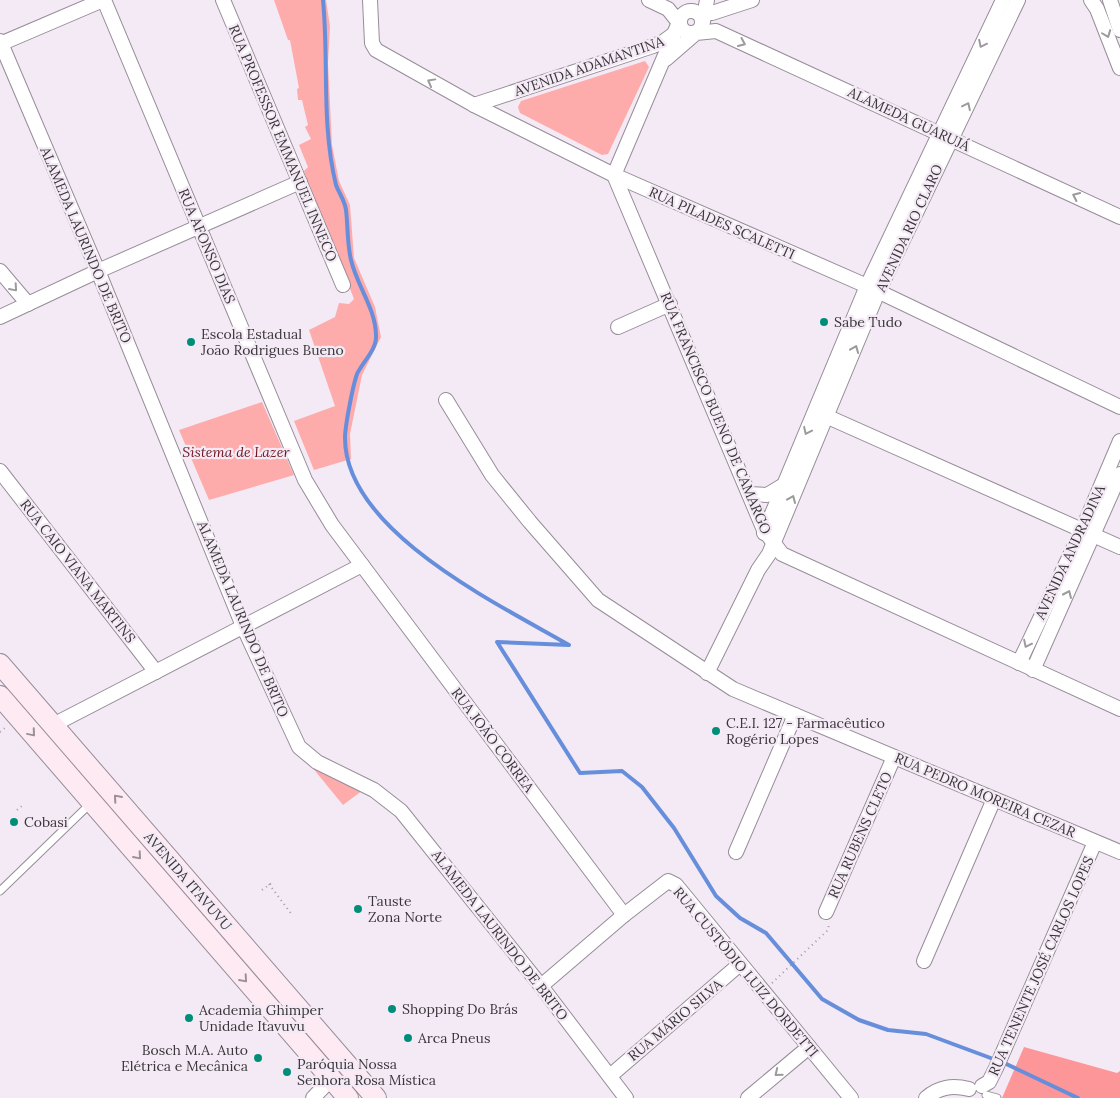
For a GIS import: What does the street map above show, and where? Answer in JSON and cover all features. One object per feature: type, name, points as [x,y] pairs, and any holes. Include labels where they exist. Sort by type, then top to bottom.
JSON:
[{"type":"main road","name":"AVENIDA ITAVUVU","points":[[0,664],[376,1098]]},
{"type":"main road","name":"AVENIDA ITAVUVU","points":[[0,696],[348,1098]]},
{"type":"main road","points":[[331,1079],[335,1051]]},
{"type":"street","points":[[0,43],[103,0]]},
{"type":"street","name":"RUA AFONSO DIAS","points":[[103,0],[304,480],[332,525],[362,565]]},
{"type":"street","name":"RUA PROFESSOR EMMANUEL INNECO","points":[[223,0],[343,285]]},
{"type":"street","name":"RUA PILADES SCALETTI","points":[[370,0],[372,42],[376,50],[474,105],[614,175],[872,289],[1120,407]]},
{"type":"street","points":[[649,0],[668,9],[686,32],[700,21],[752,0]]},
{"type":"street","points":[[614,175],[679,23],[692,0]]},
{"type":"street","points":[[660,68],[700,21],[707,0]]},
{"type":"street","name":"AVENIDA RIO CLARO","points":[[707,673],[758,570],[773,544],[872,289],[945,136],[1003,0]]},
{"type":"street","name":"AVENIDA RIO CLARO","points":[[945,136],[1018,0]]},
{"type":"street","points":[[1091,0],[1097,9],[1120,68]]},
{"type":"street","points":[[1110,0],[1120,30]]},
{"type":"street","points":[[679,23],[688,11],[700,21]]},
{"type":"street","name":"ALAMEDA GUARUJÁ","points":[[700,21],[716,31],[1120,217]]},
{"type":"street","name":"AVENIDA ADAMANTINA","points":[[474,105],[653,46],[663,42],[679,23]]},
{"type":"street","name":"ALAMEDA LAURINDO DE BRITO","points":[[0,43],[98,271],[244,626],[299,747],[317,762],[374,790],[401,811],[541,986],[626,1098]]},
{"type":"street","name":"AVENIDA ADAMANTINA","points":[[500,118],[495,109],[503,96]]},
{"type":"street","name":"RUA FRANCISCO BUENO DE CAMARGO","points":[[614,175],[764,530],[782,554],[1120,709]]},
{"type":"street","points":[[0,317],[98,271],[200,228],[300,182]]},
{"type":"street","points":[[631,214],[634,197],[637,193],[647,190]]},
{"type":"street","points":[[0,272],[28,304]]},
{"type":"street","points":[[618,327],[670,304]]},
{"type":"street","name":"RUA PEDRO MOREIRA CEZAR","points":[[446,400],[492,475],[598,600],[733,689],[1120,852]]},
{"type":"street","points":[[822,414],[1089,531],[1120,547]]},
{"type":"street","name":"AVENIDA RIO CLARO","points":[[758,570],[764,530],[782,486],[822,414]]},
{"type":"street","name":"AVENIDA ANDRADINA","points":[[1033,670],[1089,531],[1120,440]]},
{"type":"street","name":"RUA CAIO VIANA MARTINS","points":[[0,471],[156,672]]},
{"type":"street","name":"AVENIDA ANDRADINA","points":[[1019,663],[1120,474]]},
{"type":"street","points":[[749,494],[767,496],[782,486]]},
{"type":"street","points":[[53,725],[362,565]]},
{"type":"street","name":"RUA JOÃO CORREA","points":[[362,565],[624,915]]},
{"type":"street","points":[[736,852],[795,715]]},
{"type":"street","name":"RUA RUBENS CLETO","points":[[826,912],[894,757]]},
{"type":"street","points":[[924,961],[994,799]]},
{"type":"street","name":"RUA TENENTE JOSÉ CARLOS LOPES","points":[[981,1094],[996,1068],[1095,842]]},
{"type":"street","name":"RUA CUSTÓDIO LUIZ DORDETTI","points":[[541,986],[659,886],[668,881],[676,885],[851,1098]]},
{"type":"street","name":"RUA MÁRIO SILVA","points":[[610,1076],[740,964]]},
{"type":"street","points":[[748,1098],[809,1048]]},
{"type":"street","points":[[313,1098],[331,1079]]},
{"type":"street","points":[[926,1098],[937,1089],[958,1086],[981,1094]]},
{"type":"lane","points":[[0,892],[92,802]]},
{"type":"path","points":[[17,810],[23,805]]},
{"type":"path","points":[[262,890],[273,882]]},
{"type":"path","points":[[269,884],[293,916]]},
{"type":"path","points":[[763,991],[828,930],[830,922],[826,912]]},
{"type":"green space","name":"Sistema de Lazer","points":[[274,0],[326,0],[330,26],[328,63],[332,145],[339,181],[350,205],[354,258],[375,307],[381,337],[362,375],[350,434],[351,459],[314,470],[294,421],[335,406],[309,330],[335,317],[339,303],[349,304],[354,299],[304,171],[308,167],[299,145],[311,139],[305,127],[308,125],[302,100],[298,100],[297,89],[299,88],[290,40],[288,40]]},
{"type":"green space","points":[[645,61],[649,67],[608,154],[602,155],[520,113],[518,107],[521,101]]},
{"type":"green space","name":"Sistema de Lazer","points":[[262,402],[294,475],[209,500],[179,430]]},
{"type":"green space","points":[[307,761],[363,790],[343,805]]},
{"type":"shaded area","points":[[1024,1047],[1117,1073],[1120,1071],[1120,1098],[1002,1098]]},
{"type":"waterway","points":[[323,0],[328,139],[331,162],[336,185],[343,200],[347,216],[351,260],[373,316],[376,336],[374,346],[355,379],[345,438],[352,472],[370,504],[397,534],[430,561],[467,586],[569,645],[497,642],[580,773],[622,771],[642,787],[674,828],[716,896],[740,918],[766,933],[822,999],[859,1020],[888,1030],[926,1034],[996,1060]]},
{"type":"waterway","points":[[1002,1062],[1078,1098]]},
{"type":"place","name":"Sabe Tudo","points":[[824,322]]},
{"type":"place","name":"Escola Estadual João Rodrigues Bueno","points":[[191,342]]},
{"type":"place","name":"C.E.I. 127 - Farmacêutico Rogério Lopes","points":[[716,731]]},
{"type":"place","name":"Cobasi","points":[[14,822]]},
{"type":"place","name":"Tauste Zona Norte","points":[[358,909]]},
{"type":"place","name":"Shopping Do Brás","points":[[392,1009]]},
{"type":"place","name":"Academia Ghimper Unidade Itavuvu","points":[[189,1018]]},
{"type":"place","name":"Arca Pneus","points":[[408,1038]]},
{"type":"place","name":"Bosch M.A. Auto Elétrica e Mecânica","points":[[258,1058]]},
{"type":"place","name":"Paróquia Nossa Senhora Rosa Mística","points":[[287,1072]]}]
